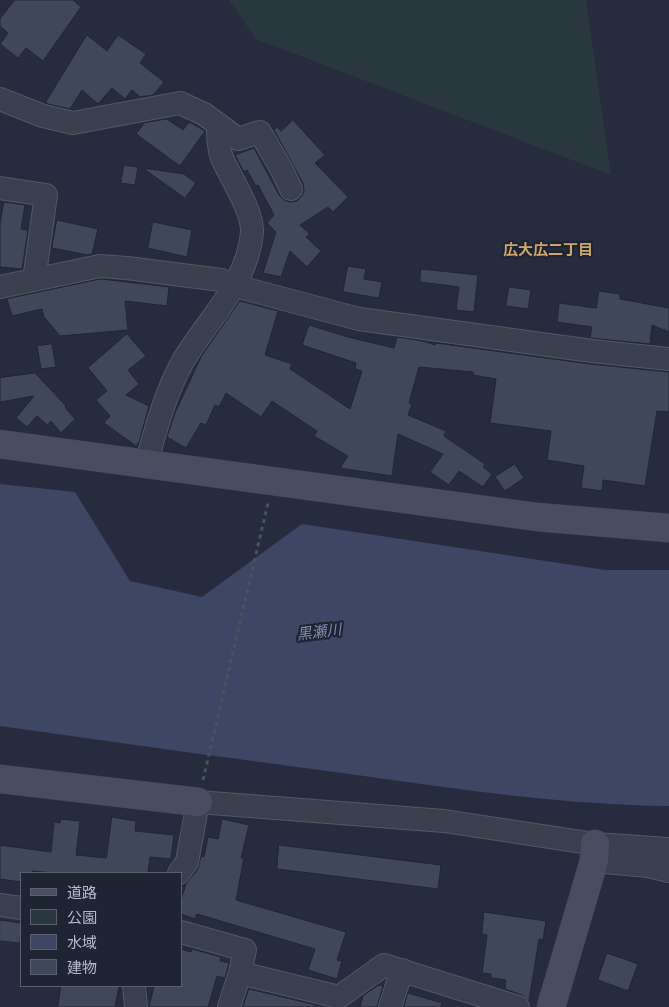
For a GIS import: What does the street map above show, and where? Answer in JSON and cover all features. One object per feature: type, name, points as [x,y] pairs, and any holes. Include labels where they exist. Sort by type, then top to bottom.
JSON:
[{"type":"street","points":[[0,99],[43,116],[73,123],[180,103],[204,114],[238,139],[260,132],[291,189]]},
{"type":"street","points":[[146,464],[170,387],[183,361],[234,286],[247,256],[252,230],[244,201],[222,157],[218,143],[218,124]]},
{"type":"street","points":[[0,188],[46,196],[34,280]]},
{"type":"street","points":[[0,288],[100,266],[128,268],[221,280],[234,286],[359,319],[669,359]]},
{"type":"street","points":[[0,444],[537,517],[669,528]]},
{"type":"street","points":[[0,779],[200,793],[444,821],[594,852],[669,870]]},
{"type":"street","points":[[181,872],[187,862],[200,793]]},
{"type":"street","points":[[594,852],[669,849]]},
{"type":"street","points":[[551,1007],[594,852]]},
{"type":"street","points":[[0,905],[20,908]]},
{"type":"street","points":[[182,932],[244,950],[240,973],[229,1007]]},
{"type":"street","points":[[240,973],[339,997],[384,965],[518,1007]]},
{"type":"street","points":[[390,1007],[402,970]]},
{"type":"street","points":[[134,987],[136,1007]]},
{"type":"path","points":[[200,793],[270,493]]},
{"type":"green space","points":[[229,0],[586,0],[611,175],[256,39]]},
{"type":"water","name":"黒瀬川","points":[[0,484],[75,492],[130,581],[202,597],[302,524],[605,570],[669,570],[669,806],[554,800],[478,791],[0,726]]},
{"type":"building","points":[[15,0],[73,0],[81,7],[43,61],[26,48],[18,58],[0,44],[8,33],[0,26],[0,19]]},
{"type":"building","points":[[87,35],[107,51],[118,35],[146,54],[140,63],[164,82],[153,95],[140,97],[132,90],[125,99],[112,88],[98,104],[82,90],[70,109],[48,104],[46,102]]},
{"type":"building","points":[[167,119],[183,130],[189,122],[205,131],[180,166],[136,134],[144,123]]},
{"type":"building","points":[[293,120],[325,155],[315,163],[348,197],[333,212],[328,207],[300,225],[310,234],[306,237],[321,251],[307,267],[290,251],[281,277],[263,273],[276,232],[267,223],[274,215],[258,185],[256,186],[247,170],[244,172],[235,155],[254,148],[279,195],[289,202],[297,201],[304,191],[303,183],[274,130],[277,127],[281,131]]},
{"type":"building","points":[[124,165],[138,167],[135,185],[121,183]]},
{"type":"building","points":[[143,168],[184,174],[196,183],[185,198]]},
{"type":"building","points":[[4,202],[25,205],[21,229],[28,230],[22,269],[0,267],[0,224]]},
{"type":"building","points":[[57,220],[98,229],[92,254],[87,255],[52,248]]},
{"type":"building","points":[[153,222],[192,230],[187,257],[148,248]]},
{"type":"building","points":[[348,266],[366,269],[364,279],[382,282],[379,298],[343,292]]},
{"type":"building","points":[[421,269],[478,275],[474,312],[456,310],[459,287],[420,282]]},
{"type":"building","points":[[101,279],[169,287],[167,306],[125,301],[128,330],[60,336],[44,317],[42,309],[12,316],[7,299]]},
{"type":"building","points":[[509,287],[531,290],[528,309],[506,306]]},
{"type":"building","points":[[599,291],[620,294],[620,299],[669,308],[669,332],[652,325],[650,344],[590,338],[592,327],[557,322],[559,303],[596,308]]},
{"type":"building","points":[[240,301],[278,311],[265,355],[292,364],[290,369],[350,409],[362,371],[355,369],[356,363],[302,345],[309,325],[394,348],[397,337],[435,345],[436,343],[590,364],[669,372],[669,412],[657,411],[645,486],[603,480],[602,491],[581,488],[584,466],[547,460],[551,431],[490,423],[496,379],[473,375],[473,372],[419,367],[409,403],[412,404],[408,415],[446,431],[444,436],[485,464],[483,467],[492,474],[483,487],[459,471],[449,485],[430,472],[443,454],[398,434],[392,476],[340,468],[348,456],[314,436],[317,431],[272,401],[261,417],[226,393],[219,407],[215,405],[206,425],[201,423],[186,448],[167,437],[175,413],[201,357]]},
{"type":"building","points":[[127,334],[146,356],[128,370],[139,384],[126,395],[149,406],[139,442],[136,446],[104,423],[110,416],[96,400],[107,391],[88,368]]},
{"type":"building","points":[[52,344],[56,367],[41,369],[37,346]]},
{"type":"building","points":[[35,373],[66,406],[75,419],[61,433],[51,421],[47,425],[37,416],[27,427],[16,418],[34,396],[0,402],[0,378]]},
{"type":"building","points":[[515,464],[524,478],[505,491],[495,477]]},
{"type":"building","points":[[112,817],[136,821],[135,831],[174,835],[171,859],[150,857],[148,872],[32,871],[20,872],[20,882],[0,879],[0,845],[51,852],[54,822],[60,823],[61,819],[80,821],[76,855],[106,858]]},
{"type":"building","points":[[222,819],[249,825],[241,858],[244,858],[236,900],[346,932],[337,960],[342,961],[337,979],[308,970],[315,949],[197,914],[195,919],[182,914],[182,897],[186,884],[198,869],[201,856],[204,857],[208,837],[218,839]]},
{"type":"building","points":[[279,845],[441,865],[438,889],[277,869]]},
{"type":"building","points":[[484,912],[546,921],[543,940],[539,939],[529,1001],[522,995],[505,989],[506,980],[491,978],[491,974],[482,973],[487,935],[482,934]]},
{"type":"building","points":[[0,920],[20,923],[20,943],[0,941]]},
{"type":"building","points":[[182,949],[191,952],[192,949],[221,957],[220,961],[229,963],[225,978],[217,976],[208,1007],[149,1007],[154,987],[182,987]]},
{"type":"building","points":[[607,953],[638,964],[628,991],[598,980]]},
{"type":"building","points":[[379,985],[383,986],[377,1007],[360,1007],[363,996]]},
{"type":"building","points":[[61,987],[119,987],[115,1007],[58,1007]]},
{"type":"building","points":[[249,989],[316,1005],[316,1007],[243,1007]]},
{"type":"building","points":[[408,993],[442,1003],[441,1007],[404,1007]]},
{"type":"district","name":"広大広二丁目","points":[[548,251]]}]
